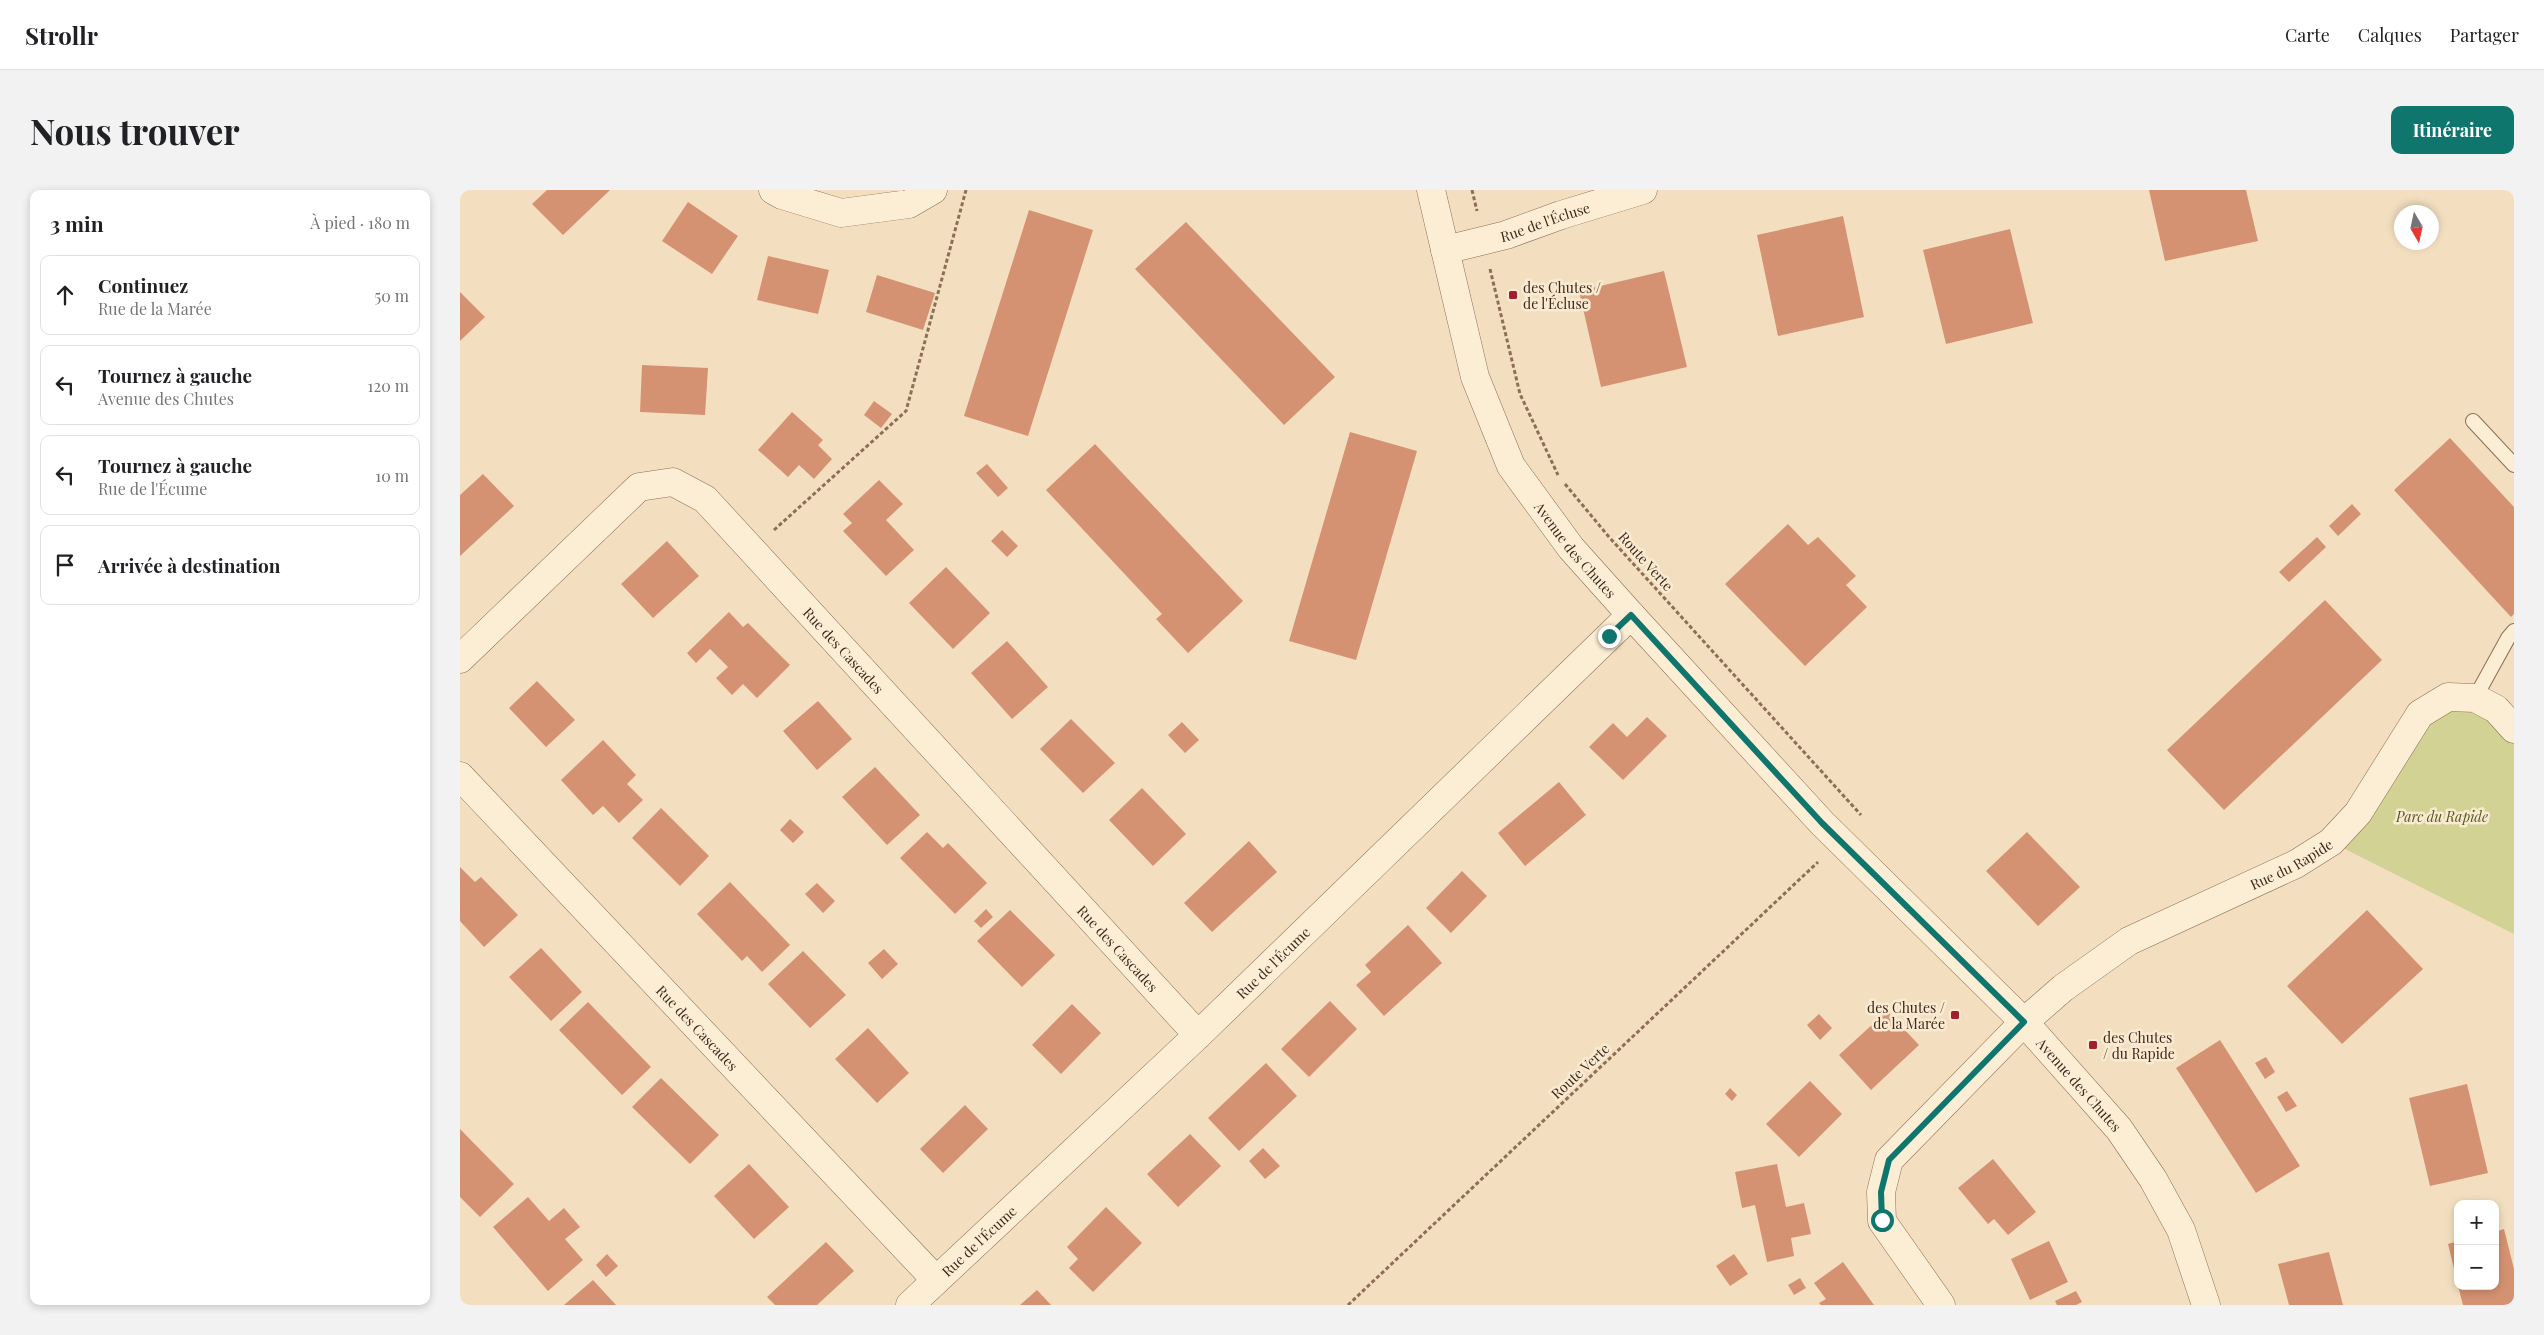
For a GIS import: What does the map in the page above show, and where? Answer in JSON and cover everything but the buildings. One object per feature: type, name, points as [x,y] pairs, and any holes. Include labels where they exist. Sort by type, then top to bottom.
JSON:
[{"type":"street","points":[[773,190],[782,195],[841,213],[909,204],[933,190]]},
{"type":"street","name":"Avenue des Chutes","points":[[1431,190],[1475,377],[1511,466],[1571,548],[1631,615],[1822,823],[2024,1022],[2119,1129],[2153,1179],[2181,1230],[2206,1305]]},
{"type":"street","name":"Rue de l'Écluse","points":[[1445,250],[1506,235],[1561,215],[1643,190]]},
{"type":"street","name":"Rue des Cascades","points":[[460,659],[639,487],[673,482],[705,499],[1198,1035]]},
{"type":"street","name":"Rue de l'Écume","points":[[910,1305],[1198,1035],[1631,615]]},
{"type":"street","name":"Rue du Rapide","points":[[1941,1305],[1882,1220],[1881,1192],[1889,1160],[2024,1022],[2063,988],[2129,941],[2296,864],[2331,842],[2358,813],[2420,714],[2448,697],[2475,698],[2496,709],[2514,729]]},
{"type":"street","name":"Rue des Cascades","points":[[460,776],[936,1280]]},
{"type":"lane","points":[[2473,421],[2514,465]]},
{"type":"lane","points":[[2475,698],[2508,638],[2514,631]]},
{"type":"path","points":[[751,550],[906,411],[966,190]]},
{"type":"path","points":[[1472,190],[1475,203]]},
{"type":"path","name":"Route Verte","points":[[1492,273],[1520,394],[1558,477],[1609,537],[1864,819]]},
{"type":"path","name":"Route Verte","points":[[1348,1305],[1820,861]]},
{"type":"green space","name":"Parc du Rapide","points":[[2448,697],[2514,729],[2514,934],[2331,842]]},
{"type":"place","name":"des Chutes / de l'Écluse","points":[[1513,295]]},
{"type":"place","name":"des Chutes / de la Marée","points":[[1955,1015]]},
{"type":"place","name":"des Chutes / du Rapide","points":[[2093,1045]]},
{"type":"route","points":[[1609,636],[1631,615],[1822,823],[2024,1022],[1889,1160],[1881,1192],[1882,1220]]}]
